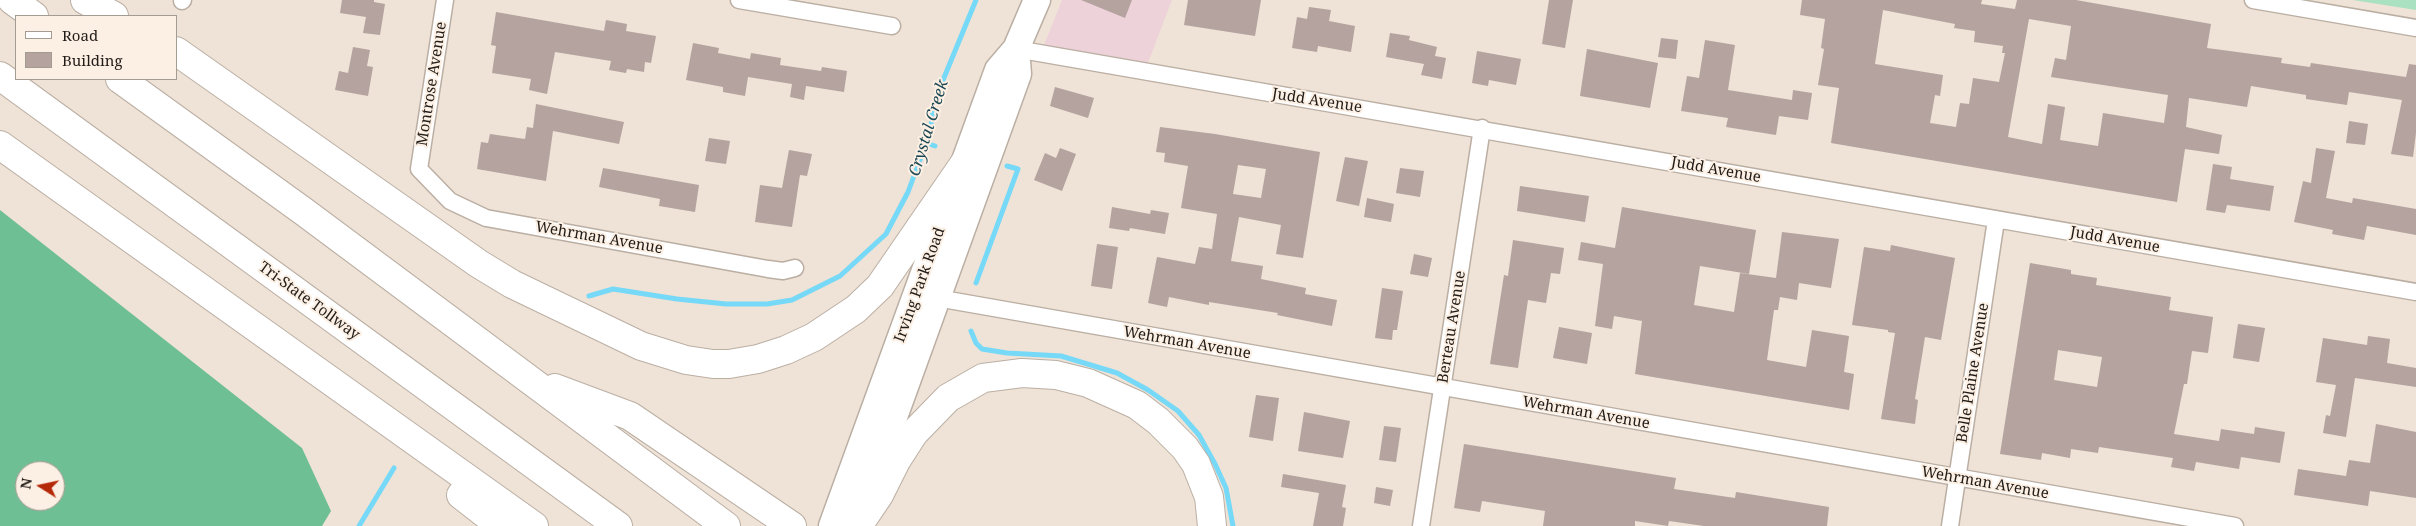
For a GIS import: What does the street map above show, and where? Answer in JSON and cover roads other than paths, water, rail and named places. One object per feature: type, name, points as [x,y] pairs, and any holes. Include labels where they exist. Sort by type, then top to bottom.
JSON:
[{"type":"highway","points":[[12,0],[33,15]]},
{"type":"highway","points":[[85,0],[112,15]]},
{"type":"highway","points":[[178,52],[479,264],[512,284],[641,346],[686,360],[713,364],[729,364],[758,359],[786,350],[814,337],[856,309],[880,286],[966,160]]},
{"type":"highway","name":"Tri-State Tollway","points":[[0,76],[618,526]]},
{"type":"highway","points":[[121,80],[303,211],[726,526]]},
{"type":"highway","points":[[0,145],[197,288],[534,526]]},
{"type":"highway","points":[[197,288],[228,322],[501,526]]},
{"type":"highway","points":[[856,526],[879,495],[896,461],[914,433],[948,398],[983,378],[1022,373],[1056,375],[1088,383],[1137,405],[1158,421],[1185,448],[1196,464],[1209,497],[1212,526]]},
{"type":"highway","points":[[523,376],[630,416],[792,526]]},
{"type":"main road","name":"Irving Park Road","points":[[832,526],[998,70],[1016,49],[1037,0]]},
{"type":"main road","name":"Irving Park Road","points":[[856,526],[1018,74],[1016,49]]},
{"type":"street","name":"Montrose Avenue","points":[[419,169],[445,0]]},
{"type":"street","points":[[740,0],[892,26]]},
{"type":"street","points":[[2253,0],[2416,28]]},
{"type":"street","name":"Judd Avenue","points":[[1016,49],[1482,128],[1996,220],[2416,292]]},
{"type":"street","name":"Berteau Avenue","points":[[1421,526],[1482,128]]},
{"type":"street","name":"Wehrman Avenue","points":[[419,169],[450,201],[486,218],[768,269],[783,271],[795,268]]},
{"type":"street","name":"Belle Plaine Avenue","points":[[1950,526],[1996,220]]},
{"type":"street","name":"Wehrman Avenue","points":[[937,298],[1442,389],[2235,526]]},
{"type":"waterway","name":"Crystal Creek","points":[[589,296],[613,289],[726,304],[767,304],[792,300],[840,276],[886,234],[908,192],[930,133],[934,102],[976,0]]},
{"type":"waterway","points":[[926,143],[935,146]]},
{"type":"waterway","points":[[976,283],[1018,169],[1007,166]]},
{"type":"waterway","points":[[971,331],[976,343],[982,349],[1007,353],[1061,356],[1117,373],[1148,390],[1178,411],[1199,435],[1215,464],[1226,488],[1233,526]]},
{"type":"waterway","name":"Crystal Creek","points":[[359,526],[394,468]]}]
